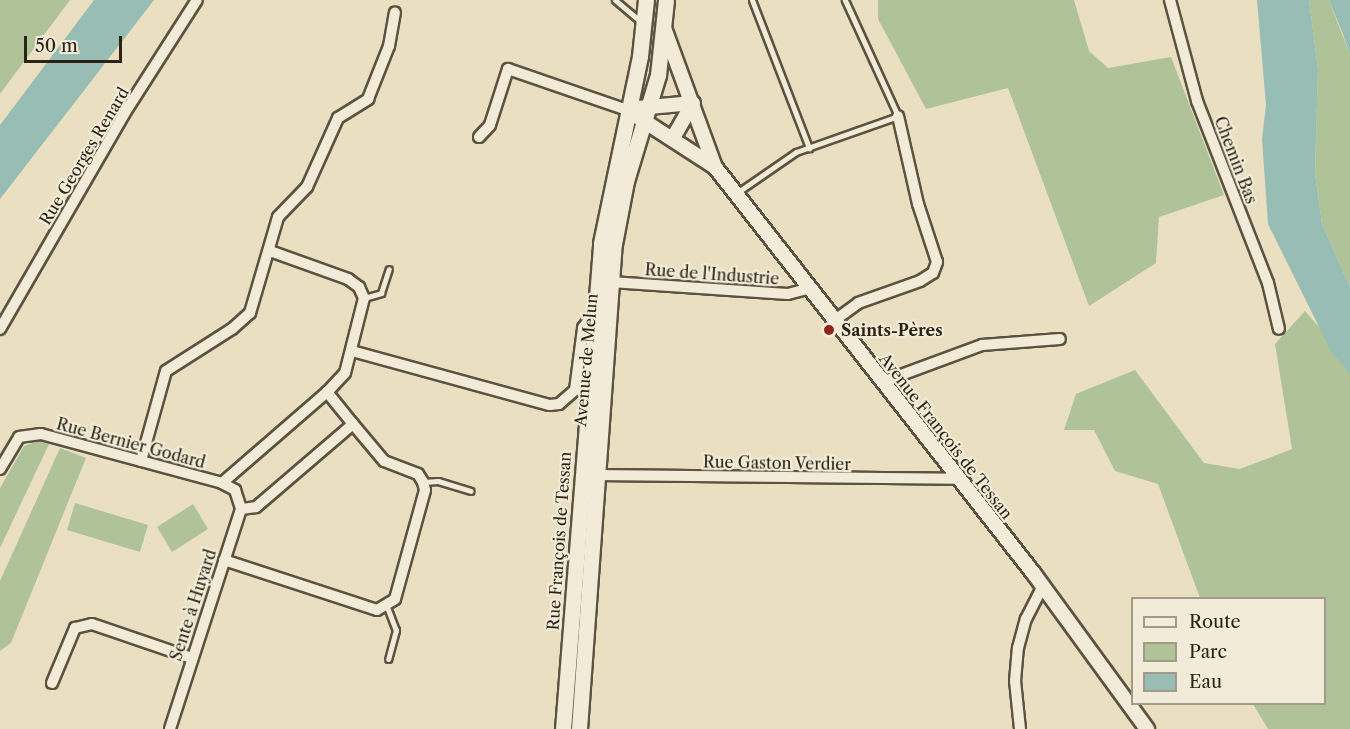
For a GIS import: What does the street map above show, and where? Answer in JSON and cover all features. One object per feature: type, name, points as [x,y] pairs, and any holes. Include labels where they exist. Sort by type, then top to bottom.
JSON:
[{"type":"main road","name":"Rue François de Tessan","points":[[563,729],[594,312],[606,209],[644,24],[646,0]]},
{"type":"main road","name":"Avenue de Melun","points":[[579,729],[611,282],[624,190],[651,105],[664,28],[666,0]]},
{"type":"street","name":"Rue Georges Renard","points":[[0,330],[124,114],[197,0]]},
{"type":"street","name":"Chemin Bas","points":[[1170,0],[1197,101],[1268,284],[1279,329]]},
{"type":"street","points":[[141,461],[166,371],[232,329],[250,313],[270,251],[278,217],[307,187],[338,118],[368,99],[389,46],[395,13]]},
{"type":"street","points":[[664,28],[716,167]]},
{"type":"street","points":[[479,137],[490,125],[508,69],[627,110],[716,167]]},
{"type":"street","points":[[627,110],[651,105],[693,103]]},
{"type":"street","points":[[673,138],[693,103]]},
{"type":"street","points":[[835,320],[858,303],[920,281],[933,273],[937,262],[918,204],[898,116]]},
{"type":"street","name":"Avenue François de Tessan","points":[[716,167],[1042,587],[1147,729]]},
{"type":"street","points":[[222,483],[327,392],[345,373],[364,298],[359,287],[348,279],[270,251]]},
{"type":"street","name":"Rue de l'Industrie","points":[[611,282],[788,294],[810,288]]},
{"type":"street","points":[[352,351],[550,405],[570,397],[575,390],[583,328],[594,312]]},
{"type":"street","points":[[882,382],[981,345],[1060,339]]},
{"type":"street","points":[[224,560],[310,591],[376,609],[387,607],[395,599],[425,490],[423,482],[418,474],[384,461],[327,392]]},
{"type":"street","points":[[242,509],[256,507],[353,424]]},
{"type":"street","name":"Rue Bernier Godard","points":[[0,469],[20,437],[41,434],[222,483],[235,490],[242,509]]},
{"type":"street","name":"Rue Gaston Verdier","points":[[596,475],[959,479]]},
{"type":"street","name":"Sente à Huyard","points":[[170,729],[242,509]]},
{"type":"street","points":[[1020,729],[1015,681],[1018,648],[1026,619],[1042,587]]},
{"type":"street","points":[[52,683],[75,628],[92,624],[192,658]]},
{"type":"lane","points":[[615,0],[644,24]]},
{"type":"lane","points":[[752,0],[809,148]]},
{"type":"lane","points":[[736,193],[809,148],[898,116],[845,0]]},
{"type":"lane","points":[[364,298],[381,293],[389,269]]},
{"type":"lane","points":[[423,482],[438,481],[471,491]]},
{"type":"lane","points":[[387,607],[396,630],[388,658]]},
{"type":"green space","points":[[0,0],[70,0],[0,94]]},
{"type":"green space","points":[[878,0],[1074,0],[1089,51],[1108,68],[1171,57],[1224,195],[1159,217],[1156,263],[1089,306],[1008,88],[926,109],[878,19]]},
{"type":"green space","points":[[1309,0],[1329,0],[1350,55],[1350,287],[1322,224],[1315,173],[1318,70]]},
{"type":"green space","points":[[1305,311],[1350,362],[1350,729],[1268,729],[1254,705],[1326,705],[1326,597],[1200,597],[1158,484],[1115,471],[1094,430],[1064,430],[1076,394],[1135,370],[1204,463],[1240,469],[1292,449],[1275,344]]},
{"type":"green space","points":[[38,441],[49,444],[0,548],[0,488],[24,446]]},
{"type":"green space","points":[[60,448],[86,458],[11,643],[0,651],[0,581]]},
{"type":"green space","points":[[75,503],[148,525],[140,552],[67,530]]},
{"type":"green space","points":[[193,504],[208,529],[172,552],[157,527]]},
{"type":"water","points":[[94,0],[154,0],[0,199],[0,125]]},
{"type":"water","points":[[1257,0],[1309,0],[1318,70],[1315,173],[1322,224],[1350,287],[1350,374],[1332,353],[1268,224],[1262,139],[1266,105]]},
{"type":"water","points":[[1329,0],[1350,0],[1350,55],[1343,34]]},
{"type":"place","name":"Saints-Pères","points":[[829,330]]}]
